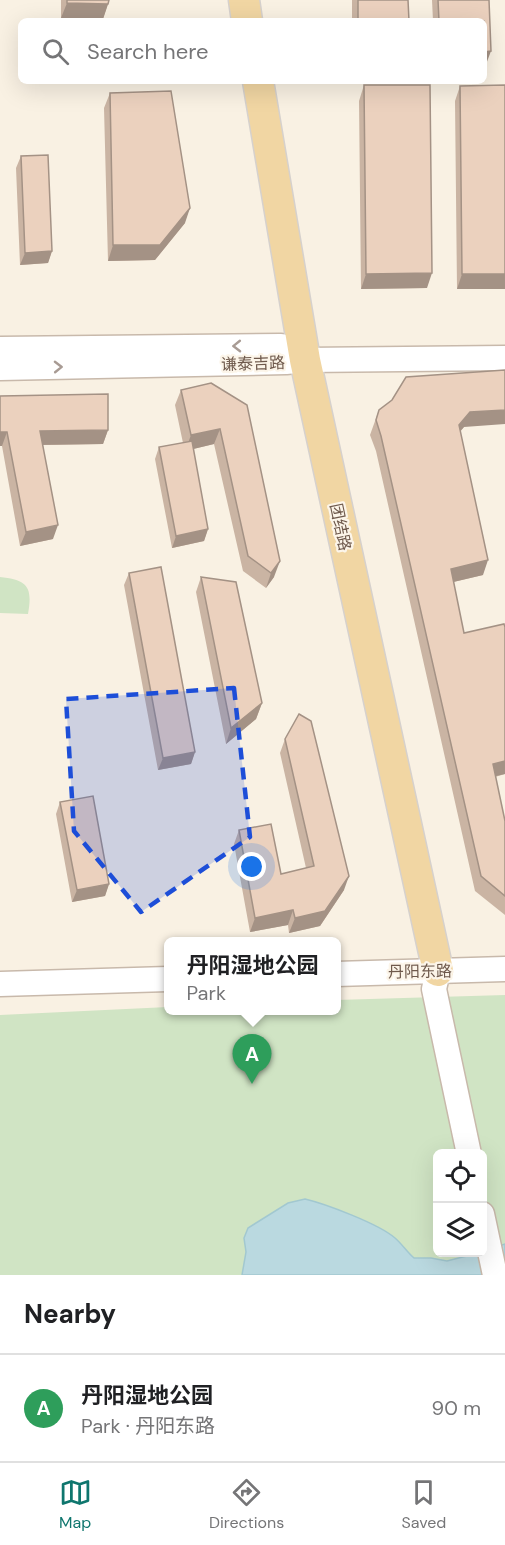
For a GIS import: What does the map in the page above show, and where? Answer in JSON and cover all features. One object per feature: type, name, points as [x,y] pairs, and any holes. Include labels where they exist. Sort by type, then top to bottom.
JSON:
[{"type":"main road","points":[[230,0],[233,18]]},
{"type":"main road","points":[[244,0],[247,18]]},
{"type":"main road","name":"团结路","points":[[243,84],[294,353],[431,977]]},
{"type":"main road","name":"团结路","points":[[258,84],[294,353]]},
{"type":"street","name":"谦泰吉路","points":[[0,368],[505,342]]},
{"type":"street","name":"谦泰吉路","points":[[0,349],[505,358]]},
{"type":"street","name":"丹阳东路","points":[[341,974],[431,977],[505,969]]},
{"type":"street","points":[[431,977],[469,1149]]},
{"type":"street","points":[[0,984],[164,979]]},
{"type":"street","points":[[487,1236],[495,1275]]},
{"type":"highlighted area","points":[[234,688],[250,837],[141,912],[74,831],[66,699]]},
{"type":"green space","points":[[0,577],[16,580],[26,586],[30,597],[28,614],[0,613]]},
{"type":"green space","points":[[505,995],[505,1275],[0,1275],[0,1015],[164,1007],[164,1015],[341,1015],[341,1000]]},
{"type":"water","points":[[305,1199],[365,1221],[395,1238],[414,1258],[447,1261],[463,1257],[487,1257],[487,1250],[505,1244],[505,1275],[242,1275],[246,1252],[244,1238],[248,1228],[288,1203]]},
{"type":"building","points":[[67,0],[109,0],[108,4],[67,3]]},
{"type":"building","points":[[358,0],[408,0],[409,18],[358,18]]},
{"type":"building","points":[[438,0],[489,0],[491,51],[487,52],[487,18],[439,18]]},
{"type":"building","points":[[364,85],[430,85],[432,273],[366,274]]},
{"type":"building","points":[[505,85],[505,274],[462,274],[460,86]]},
{"type":"building","points":[[171,91],[190,208],[160,245],[113,245],[110,93]]},
{"type":"building","points":[[48,155],[52,251],[25,253],[21,156]]},
{"type":"building","points":[[505,370],[505,410],[470,412],[459,425],[488,560],[451,569],[464,633],[504,624],[505,627],[505,761],[493,764],[505,821],[505,896],[481,876],[376,420],[379,410],[392,400],[406,377]]},
{"type":"building","points":[[211,383],[247,405],[280,561],[271,573],[248,556],[220,429],[191,435],[181,390]]},
{"type":"building","points":[[108,394],[108,430],[40,431],[58,525],[26,532],[7,432],[0,432],[0,396]]},
{"type":"building","points":[[192,441],[208,529],[176,536],[159,447]]},
{"type":"building","points":[[161,567],[195,752],[163,758],[129,573]]},
{"type":"building","points":[[201,577],[236,582],[262,703],[231,728]]},
{"type":"building","points":[[299,714],[311,721],[349,876],[325,911],[295,918],[293,910],[255,918],[239,830],[271,824],[281,874],[314,866],[285,739]]},
{"type":"building","points":[[93,796],[109,884],[77,890],[60,802]]},
{"type":"place","name":"丹阳湿地公园","points":[[252,1084]]}]
